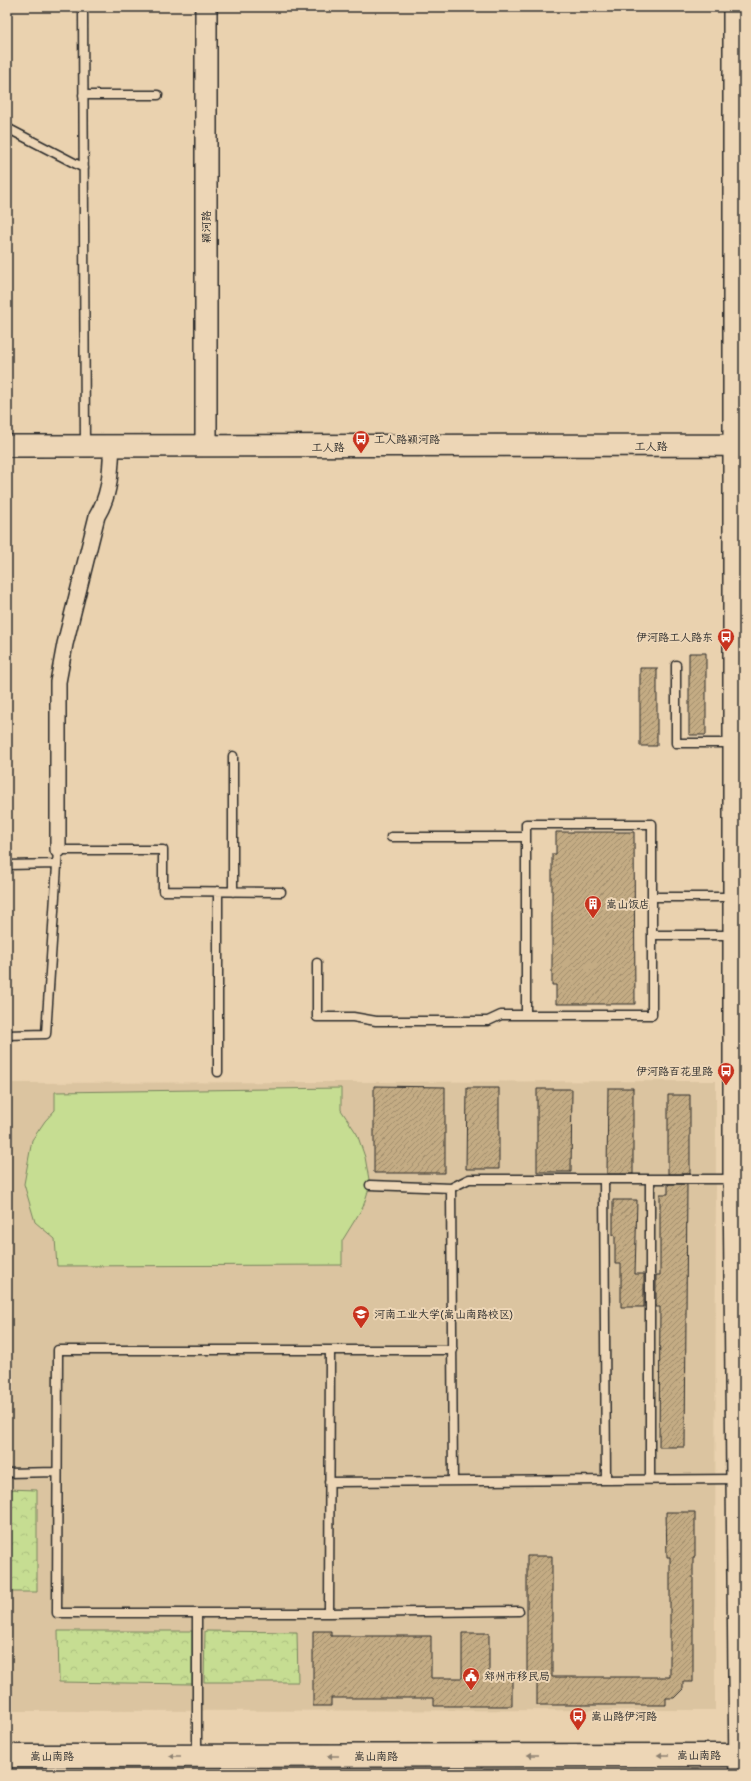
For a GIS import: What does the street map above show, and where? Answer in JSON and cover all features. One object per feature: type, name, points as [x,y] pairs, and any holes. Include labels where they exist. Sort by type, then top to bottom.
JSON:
[{"type":"main road","name":"嵩山南路","points":[[7,1756],[197,1756],[741,1761]]},
{"type":"street","name":"颖河路","points":[[206,7],[206,446]]},
{"type":"street","points":[[734,7],[739,286],[739,643],[734,742],[739,800],[734,897],[734,935],[739,1030],[739,1093],[734,1179],[740,1383],[738,1479],[741,1761]]},
{"type":"street","name":"工人路","points":[[7,446],[739,445]]},
{"type":"street","points":[[58,857],[58,682],[65,644],[97,516],[104,505],[109,490],[112,446]]},
{"type":"lane","points":[[83,7],[85,446]]},
{"type":"lane","points":[[84,95],[158,95]]},
{"type":"lane","points":[[7,128],[84,168]]},
{"type":"lane","points":[[676,665],[676,743],[734,742]]},
{"type":"lane","points":[[233,756],[233,892]]},
{"type":"lane","points":[[317,963],[317,1017],[353,1017],[376,1021],[488,1021],[500,1015],[526,1015],[652,1015],[652,824],[526,824],[526,1015]]},
{"type":"lane","points":[[391,837],[526,837]]},
{"type":"lane","points":[[7,865],[58,857],[163,850],[163,891],[281,892]]},
{"type":"lane","points":[[7,1035],[46,1034],[58,857]]},
{"type":"lane","points":[[218,891],[218,1072]]},
{"type":"lane","points":[[652,897],[734,897]]},
{"type":"lane","points":[[652,935],[734,935]]},
{"type":"lane","points":[[370,1185],[452,1188],[469,1179],[734,1179]]},
{"type":"lane","points":[[604,1179],[606,1480]]},
{"type":"lane","points":[[650,1179],[650,1479]]},
{"type":"lane","points":[[452,1188],[454,1481]]},
{"type":"lane","points":[[453,1350],[58,1350],[57,1613],[519,1611]]},
{"type":"lane","points":[[329,1613],[330,1350]]},
{"type":"lane","points":[[7,1473],[57,1472]]},
{"type":"lane","points":[[329,1482],[738,1479]]},
{"type":"lane","points":[[197,1613],[197,1756]]},
{"type":"shaded area","name":"河南工业大学(嵩山南路校区)","points":[[716,1081],[715,1710],[7,1711],[7,1083]]},
{"type":"green space","points":[[341,1088],[341,1110],[357,1134],[365,1157],[370,1185],[363,1207],[342,1241],[342,1265],[57,1266],[55,1239],[35,1222],[24,1184],[32,1140],[45,1121],[55,1110],[55,1092]]},
{"type":"green space","points":[[7,1489],[37,1490],[37,1592],[7,1592]]},
{"type":"green space","points":[[58,1631],[192,1631],[192,1684],[59,1682]]},
{"type":"green space","points":[[205,1631],[297,1632],[298,1682],[204,1682]]},
{"type":"building","points":[[689,653],[706,653],[706,735],[689,735]]},
{"type":"building","points":[[640,668],[657,668],[657,746],[640,746]]},
{"type":"building","name":"嵩山饭店","points":[[556,832],[634,832],[635,1004],[556,1004],[556,985],[552,985],[552,854],[556,854]]},
{"type":"building","points":[[374,1086],[445,1087],[445,1173],[374,1173]]},
{"type":"building","points":[[467,1088],[499,1088],[499,1169],[466,1169]]},
{"type":"building","points":[[608,1088],[633,1088],[633,1174],[607,1174]]},
{"type":"building","points":[[537,1089],[572,1089],[571,1172],[537,1172]]},
{"type":"building","points":[[668,1095],[690,1095],[690,1174],[668,1174]]},
{"type":"building","points":[[668,1184],[687,1184],[685,1447],[659,1447],[660,1307],[656,1307],[656,1275],[660,1275],[660,1194],[668,1194]]},
{"type":"building","points":[[613,1200],[637,1200],[635,1274],[644,1274],[644,1307],[621,1307],[621,1264],[615,1264]]},
{"type":"building","points":[[666,1512],[695,1512],[695,1557],[693,1557],[693,1682],[683,1682],[683,1689],[674,1698],[666,1698],[666,1705],[537,1705],[537,1677],[527,1677],[527,1556],[552,1556],[552,1677],[670,1677],[670,1557],[667,1557]]},
{"type":"building","points":[[313,1631],[331,1631],[331,1636],[431,1636],[431,1678],[462,1678],[462,1633],[489,1633],[489,1678],[512,1678],[512,1706],[434,1706],[434,1698],[331,1698],[331,1706],[313,1706]]},
{"type":"place","name":"工人路颖河路","points":[[361,454]]},
{"type":"place","name":"伊河路工人路东","points":[[726,652]]},
{"type":"place","name":"嵩山饭店","points":[[593,919]]},
{"type":"place","name":"伊河路百花里路","points":[[726,1086]]},
{"type":"place","name":"河南工业大学(嵩山南路校区)","points":[[361,1329]]},
{"type":"place","name":"郑州市移民局","points":[[471,1691]]},
{"type":"place","name":"嵩山路伊河路","points":[[578,1731]]}]
